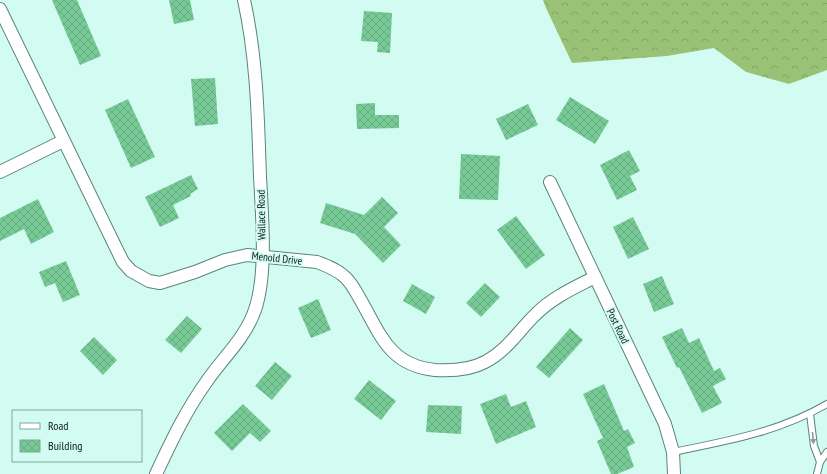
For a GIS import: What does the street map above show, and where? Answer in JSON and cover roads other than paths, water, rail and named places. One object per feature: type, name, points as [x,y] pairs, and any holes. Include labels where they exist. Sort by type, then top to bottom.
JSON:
[{"type":"street","name":"Wallace Road","points":[[156,474],[192,403],[220,363],[242,337],[254,314],[260,288],[262,257],[262,200],[257,90],[253,52],[244,0]]},
{"type":"street","name":"Menold Drive","points":[[0,9],[118,252],[132,271],[149,280],[160,284],[237,257],[247,255],[318,262],[329,266],[347,279],[383,341],[404,360],[416,366],[442,370],[456,370],[469,368],[485,362],[496,355],[511,342],[535,314],[552,300],[595,277]]},
{"type":"street","points":[[0,172],[63,141]]},
{"type":"street","name":"Post Road","points":[[550,182],[665,424],[673,452],[674,474]]},
{"type":"lane","points":[[673,452],[763,432],[810,414],[827,404]]},
{"type":"lane","points":[[810,414],[814,446],[820,462]]},
{"type":"lane","points":[[817,474],[820,462],[827,452]]}]
